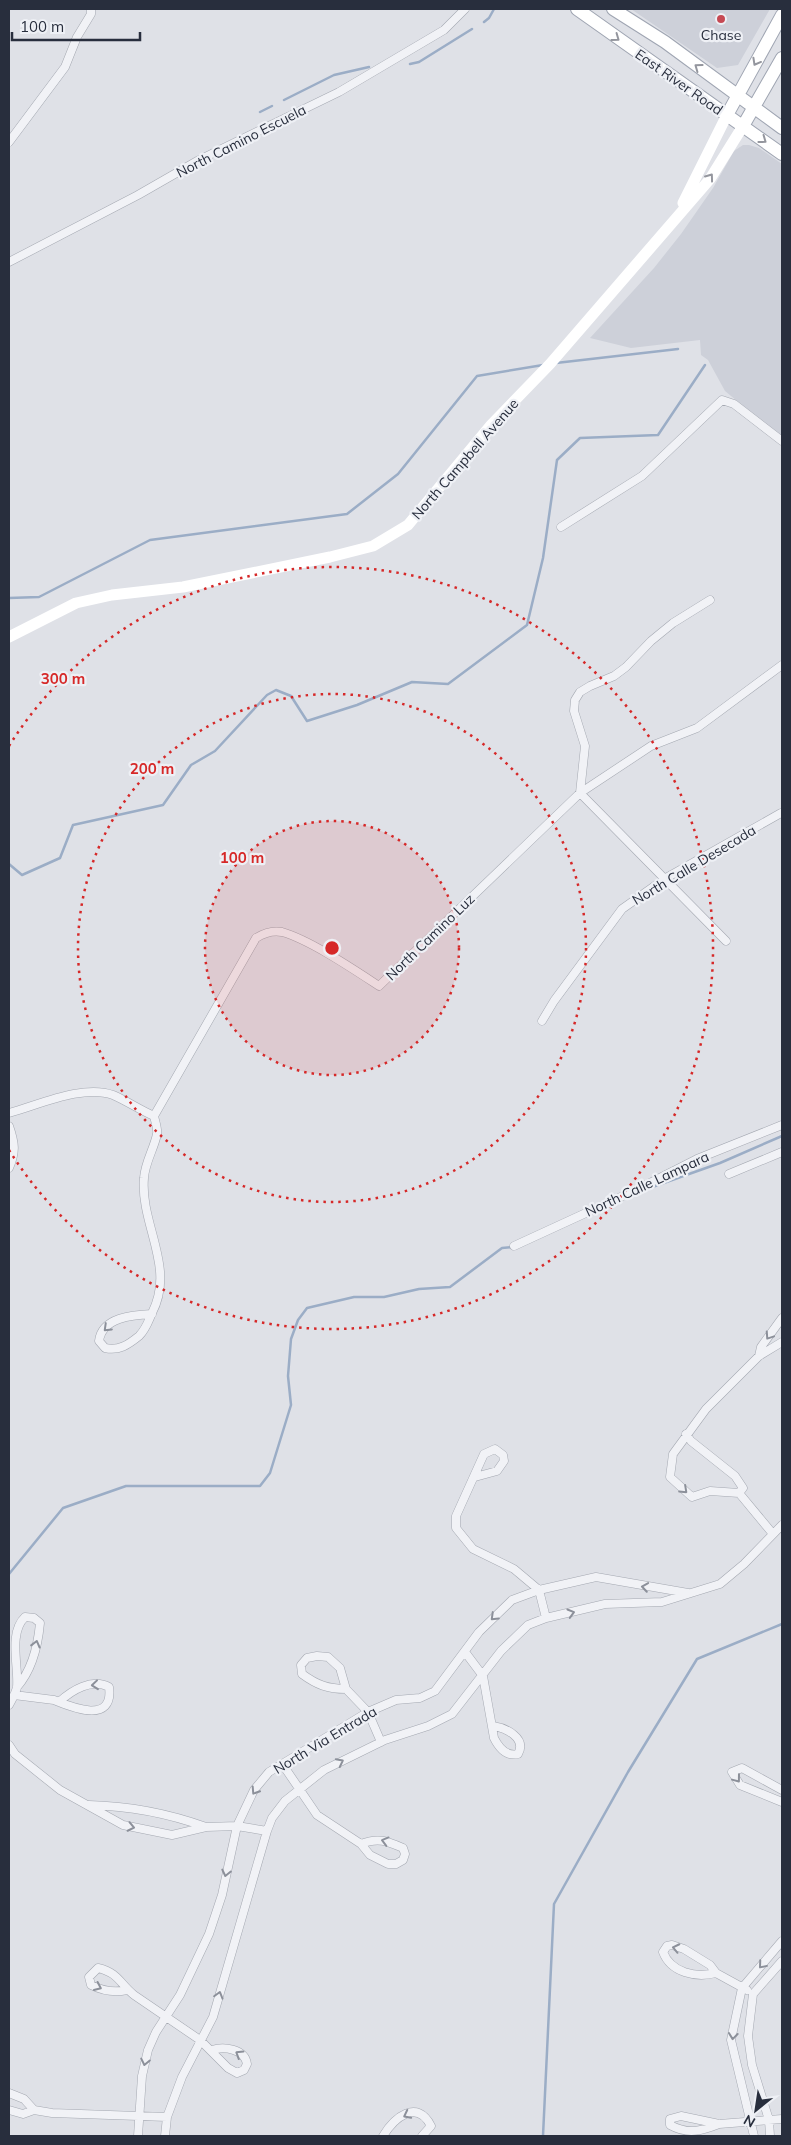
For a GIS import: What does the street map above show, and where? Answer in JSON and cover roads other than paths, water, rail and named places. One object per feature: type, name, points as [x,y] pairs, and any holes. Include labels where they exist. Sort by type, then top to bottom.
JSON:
[{"type":"main road","name":"East River Road","points":[[577,9],[782,154]]},
{"type":"main road","name":"East River Road","points":[[613,9],[665,42],[782,128]]},
{"type":"main road","name":"North Campbell Avenue","points":[[678,214],[727,115],[782,15]]},
{"type":"main road","name":"North Campbell Avenue","points":[[9,637],[85,601],[112,595],[183,587],[373,546],[408,524],[491,425],[553,361],[710,179],[782,58]]},
{"type":"street","points":[[9,142],[65,66],[77,37],[91,14],[91,9]]},
{"type":"street","name":"North Camino Escuela","points":[[9,262],[81,226],[199,160],[339,92],[444,30],[466,9]]},
{"type":"street","points":[[561,527],[642,476],[722,400],[734,404],[782,441]]},
{"type":"street","points":[[710,600],[673,623],[614,676],[580,692],[575,700],[574,711],[585,746],[580,793],[726,940]]},
{"type":"street","name":"North Camino Luz","points":[[154,1116],[256,938],[263,933],[281,932],[346,965],[379,986],[580,793],[651,746],[697,728],[782,665]]},
{"type":"street","name":"North Calle Desecada","points":[[542,1021],[559,994],[622,908],[666,878],[781,813]]},
{"type":"street","points":[[9,1113],[82,1091],[98,1091],[114,1095],[136,1109],[154,1116],[158,1133],[149,1155],[144,1179],[148,1217],[156,1242],[160,1274],[161,1291],[158,1304],[146,1329],[121,1348],[105,1348],[99,1341],[100,1335],[109,1324],[138,1315],[152,1314]]},
{"type":"street","name":"North Calle Lampara","points":[[514,1246],[697,1159],[782,1125]]},
{"type":"street","points":[[9,1126],[15,1145],[14,1156],[9,1168]]},
{"type":"street","points":[[729,1174],[782,1152]]},
{"type":"street","points":[[759,1356],[762,1347],[782,1318]]},
{"type":"street","points":[[773,1534],[739,1493],[710,1491],[692,1497],[670,1477],[673,1454],[706,1409],[759,1356],[782,1342]]},
{"type":"street","points":[[686,1434],[691,1441],[735,1476],[742,1488],[739,1493]]},
{"type":"street","points":[[474,1477],[456,1516],[456,1528],[473,1550],[514,1569],[539,1590],[546,1618]]},
{"type":"street","name":"North Via Entrada","points":[[165,2136],[167,2117],[182,2077],[213,2017],[267,1831],[272,1818],[285,1801],[324,1770],[381,1742],[428,1726],[452,1714],[501,1651],[528,1625],[546,1618],[605,1604],[662,1602],[694,1594],[720,1584],[744,1564],[782,1525]]},
{"type":"street","name":"North Via Entrada","points":[[138,2136],[141,2116],[142,2076],[148,2050],[156,2032],[180,1995],[209,1934],[222,1895],[237,1826],[254,1790],[269,1772],[368,1712],[396,1700],[420,1698],[435,1691],[479,1632],[512,1600],[539,1590],[596,1578],[694,1594]]},
{"type":"street","points":[[9,1705],[32,1663],[40,1622],[31,1617],[24,1618],[20,1622],[16,1654],[16,1691]]},
{"type":"street","points":[[465,1652],[483,1676],[493,1726]]},
{"type":"street","points":[[346,1689],[331,1689],[316,1684],[302,1674],[300,1665],[307,1658],[317,1656],[328,1658],[340,1668],[346,1689],[368,1712],[381,1742]]},
{"type":"street","points":[[16,1691],[59,1702],[76,1709],[90,1710],[102,1708],[110,1700],[109,1687],[102,1683],[77,1689],[59,1702]]},
{"type":"street","points":[[9,1745],[22,1760],[60,1790],[123,1825],[172,1835],[206,1827],[237,1826],[267,1831]]},
{"type":"street","points":[[283,1764],[317,1815],[361,1844],[370,1855],[388,1864],[396,1864],[403,1860],[406,1854],[403,1848],[387,1841],[374,1839],[361,1844]]},
{"type":"street","points":[[782,1790],[742,1768],[732,1772],[740,1785],[782,1802]]},
{"type":"street","points":[[88,1805],[126,1806],[163,1813],[206,1827]]},
{"type":"street","points":[[754,2136],[753,2123],[738,2074],[731,2040],[742,1988],[782,1941]]},
{"type":"street","points":[[716,1973],[692,1975],[679,1970],[666,1960],[663,1952],[667,1946],[672,1945],[684,1949],[710,1965],[716,1973],[753,1994]]},
{"type":"street","points":[[770,2136],[769,2120],[752,2065],[748,2036],[753,1994],[782,1961]]},
{"type":"street","points":[[127,1990],[116,1992],[100,1989],[91,1985],[89,1977],[98,1968],[109,1971],[119,1977],[127,1990],[212,2050]]},
{"type":"street","points":[[9,2093],[24,2099],[34,2110]]},
{"type":"street","points":[[9,2110],[23,2114],[34,2110],[167,2117]]},
{"type":"street","points":[[383,2136],[400,2118],[412,2111],[418,2111],[424,2114],[431,2126],[422,2136]]},
{"type":"street","points":[[719,2124],[695,2133],[680,2131],[670,2126],[670,2119],[681,2116],[719,2124],[753,2123],[782,2119]]},
{"type":"waterway","points":[[484,22],[489,18],[494,9]]},
{"type":"waterway","points":[[410,64],[419,62],[472,29]]},
{"type":"waterway","points":[[284,100],[334,75],[369,67]]},
{"type":"waterway","points":[[260,112],[272,106]]},
{"type":"waterway","points":[[556,363],[678,349]]},
{"type":"waterway","points":[[9,598],[39,597],[150,540],[347,514],[398,474],[477,376],[543,365]]},
{"type":"waterway","points":[[9,864],[22,875],[60,858],[73,825],[163,805],[191,765],[215,751],[267,695],[276,690],[291,696],[307,721],[357,705],[412,682],[448,684],[527,625],[543,558],[557,460],[580,438],[658,435],[705,365]]},
{"type":"waterway","points":[[644,1190],[720,1163],[782,1136]]},
{"type":"waterway","points":[[9,1574],[63,1508],[126,1486],[260,1486],[270,1473],[291,1405],[288,1376],[291,1339],[298,1320],[307,1308],[354,1297],[384,1297],[419,1289],[450,1287],[502,1248],[513,1247]]},
{"type":"waterway","points":[[543,2136],[554,1904],[628,1772],[697,1659],[782,1624]]},
{"type":"place","name":"Chase","points":[[721,19]]}]
